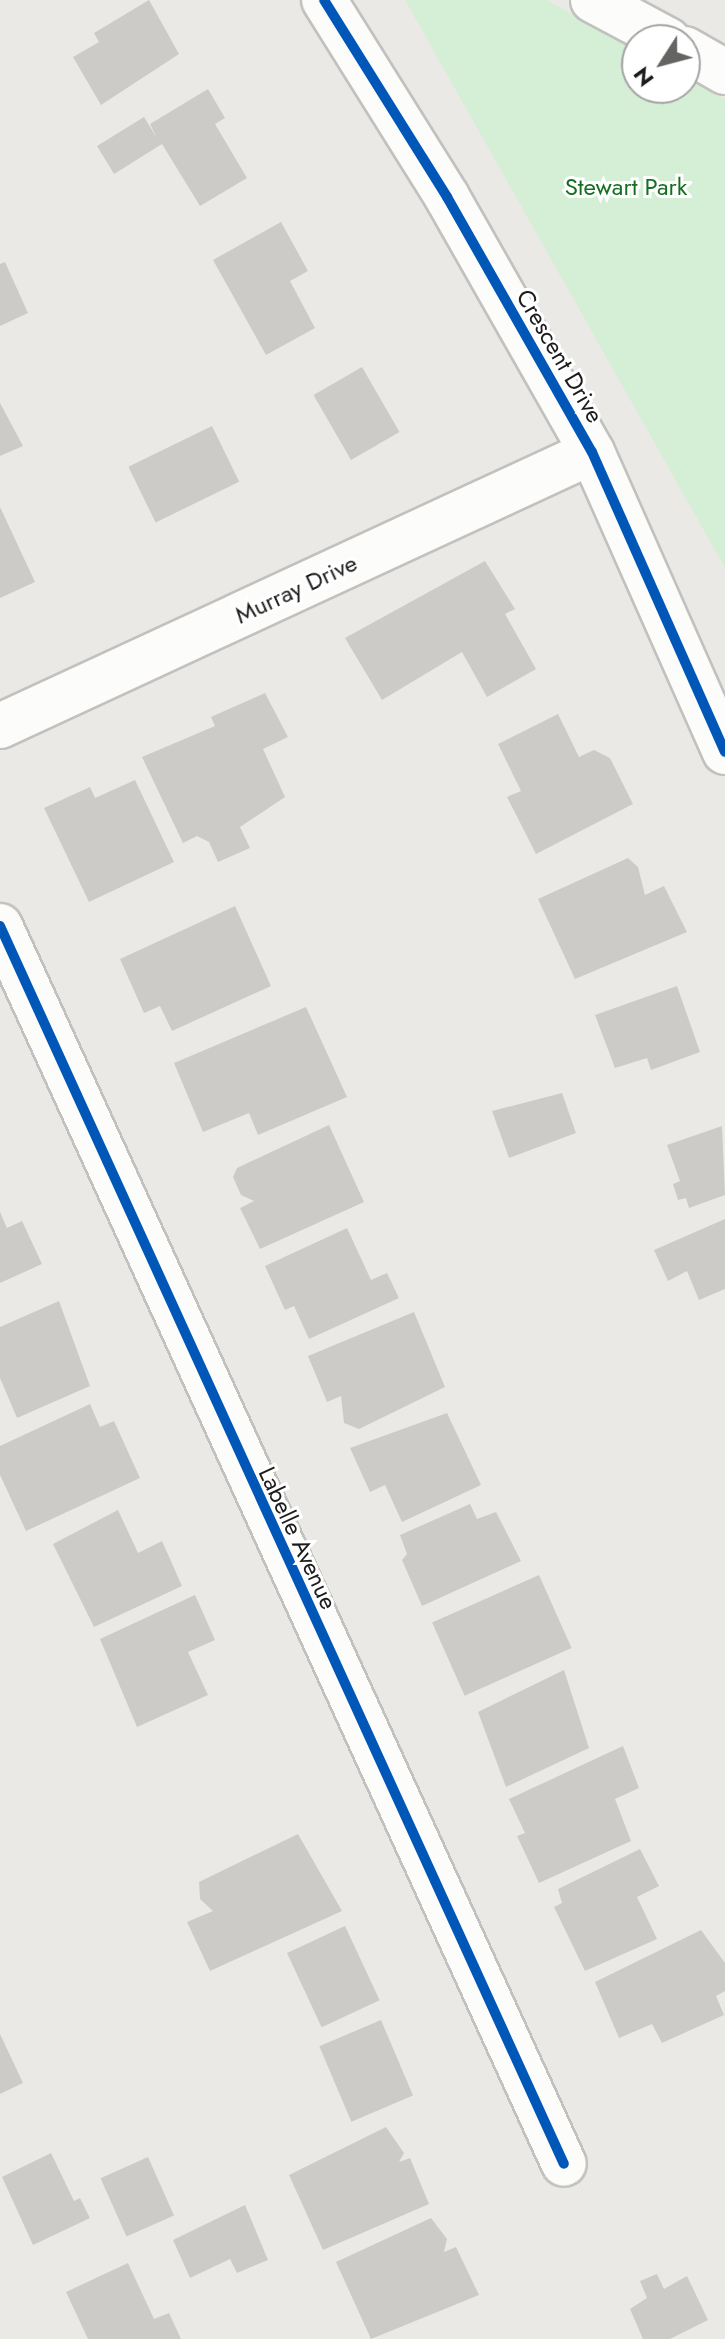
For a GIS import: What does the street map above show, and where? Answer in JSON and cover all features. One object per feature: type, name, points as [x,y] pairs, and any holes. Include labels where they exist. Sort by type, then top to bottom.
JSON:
[{"type":"street","name":"Crescent Drive","points":[[324,0],[447,197],[592,452],[725,752]]},
{"type":"street","points":[[593,0],[638,24]]},
{"type":"street","points":[[701,58],[725,72]]},
{"type":"street","name":"Murray Drive","points":[[0,726],[592,452]]},
{"type":"street","name":"Labelle Avenue","points":[[0,926],[564,2164]]},
{"type":"green space","name":"Stewart Park","points":[[405,0],[547,0],[621,41],[621,104],[701,104],[701,86],[725,99],[725,568]]},
{"type":"building","points":[[149,0],[179,54],[101,105],[73,57],[99,42],[94,33]]},
{"type":"building","points":[[208,89],[225,118],[215,124],[247,178],[200,206],[162,144],[114,174],[97,146],[144,117],[157,138],[150,124]]},
{"type":"building","points":[[281,222],[308,271],[290,281],[315,328],[266,355],[213,260]]},
{"type":"building","points":[[5,262],[28,313],[0,326],[0,264]]},
{"type":"building","points":[[362,367],[400,432],[351,460],[314,395]]},
{"type":"building","points":[[0,403],[23,446],[0,456]]},
{"type":"building","points":[[212,426],[239,482],[156,522],[128,467]]},
{"type":"building","points":[[0,507],[35,582],[0,598]]},
{"type":"building","points":[[485,561],[515,609],[505,614],[536,669],[487,697],[462,652],[382,700],[345,638]]},
{"type":"building","points":[[265,693],[288,737],[263,749],[285,797],[240,827],[250,848],[218,862],[209,842],[197,836],[183,843],[142,757],[215,726],[211,717]]},
{"type":"building","points":[[558,714],[579,757],[594,750],[610,758],[633,804],[536,854],[507,797],[521,791],[498,744]]},
{"type":"building","points":[[135,780],[174,862],[89,902],[44,808],[90,787],[95,798]]},
{"type":"building","points":[[628,858],[638,867],[645,895],[664,886],[687,932],[575,979],[538,899]]},
{"type":"building","points":[[235,906],[271,986],[172,1031],[160,1006],[144,1013],[120,959]]},
{"type":"building","points":[[677,986],[700,1052],[651,1070],[647,1058],[615,1068],[595,1015]]},
{"type":"building","points":[[306,1007],[347,1097],[258,1135],[249,1113],[203,1132],[174,1063]]},
{"type":"building","points":[[562,1093],[576,1133],[509,1158],[492,1111]]},
{"type":"building","points":[[329,1125],[364,1202],[260,1249],[240,1208],[254,1201],[241,1195],[233,1177],[237,1168]]},
{"type":"building","points":[[722,1126],[725,1195],[689,1208],[686,1198],[678,1200],[673,1184],[680,1181],[667,1145]]},
{"type":"building","points":[[0,1212],[7,1228],[22,1221],[42,1264],[0,1283]]},
{"type":"building","points":[[725,1219],[725,1289],[699,1300],[687,1271],[668,1281],[654,1250]]},
{"type":"building","points":[[347,1228],[371,1280],[387,1273],[399,1298],[309,1339],[294,1306],[285,1310],[265,1266]]},
{"type":"building","points":[[59,1301],[90,1386],[17,1418],[0,1378],[0,1327]]},
{"type":"building","points":[[414,1312],[445,1387],[359,1429],[344,1423],[341,1396],[327,1402],[308,1356]]},
{"type":"building","points":[[90,1404],[100,1427],[114,1421],[140,1478],[26,1531],[0,1475],[0,1446]]},
{"type":"building","points":[[447,1413],[481,1485],[402,1522],[385,1485],[370,1492],[350,1448]]},
{"type":"building","points":[[470,1504],[477,1519],[496,1512],[521,1561],[422,1606],[402,1560],[407,1554],[400,1535]]},
{"type":"building","points":[[118,1510],[138,1553],[162,1541],[182,1586],[94,1627],[53,1544]]},
{"type":"building","points":[[539,1575],[572,1648],[465,1696],[432,1623]]},
{"type":"building","points":[[195,1595],[215,1640],[188,1652],[208,1695],[137,1727],[100,1639]]},
{"type":"building","points":[[564,1670],[589,1748],[506,1787],[478,1712]]},
{"type":"building","points":[[623,1746],[639,1788],[615,1799],[631,1841],[539,1883],[517,1836],[525,1833],[509,1799]]},
{"type":"building","points":[[298,1834],[342,1911],[210,1971],[187,1922],[213,1911],[200,1899],[199,1882]]},
{"type":"building","points":[[640,1849],[659,1886],[637,1897],[657,1939],[585,1971],[554,1907],[562,1903],[558,1889]]},
{"type":"building","points":[[345,1926],[380,2000],[322,2027],[287,1953]]},
{"type":"building","points":[[701,1930],[725,1963],[725,1991],[716,1996],[724,2015],[662,2043],[652,2024],[619,2038],[595,1982]]},
{"type":"building","points":[[381,2020],[413,2095],[351,2122],[319,2046]]},
{"type":"building","points":[[0,2034],[23,2083],[0,2094]]},
{"type":"building","points":[[386,2127],[404,2153],[399,2162],[410,2158],[429,2204],[323,2250],[289,2175]]},
{"type":"building","points":[[51,2153],[74,2201],[80,2198],[90,2218],[33,2245],[2,2177]]},
{"type":"building","points":[[148,2157],[174,2215],[127,2237],[100,2178]]},
{"type":"building","points":[[245,2205],[268,2260],[237,2273],[230,2259],[190,2278],[173,2240]]},
{"type":"building","points":[[431,2218],[447,2239],[444,2252],[456,2247],[479,2295],[371,2339],[336,2262]]},
{"type":"building","points":[[128,2263],[154,2319],[169,2313],[181,2339],[88,2339],[66,2292]]},
{"type":"building","points":[[657,2274],[664,2289],[687,2276],[708,2320],[670,2339],[643,2339],[630,2309],[647,2298],[640,2281]]},
{"type":"cycle path","points":[[324,0],[447,197],[592,452],[725,752]]},
{"type":"cycle path","points":[[0,926],[564,2164]]}]
